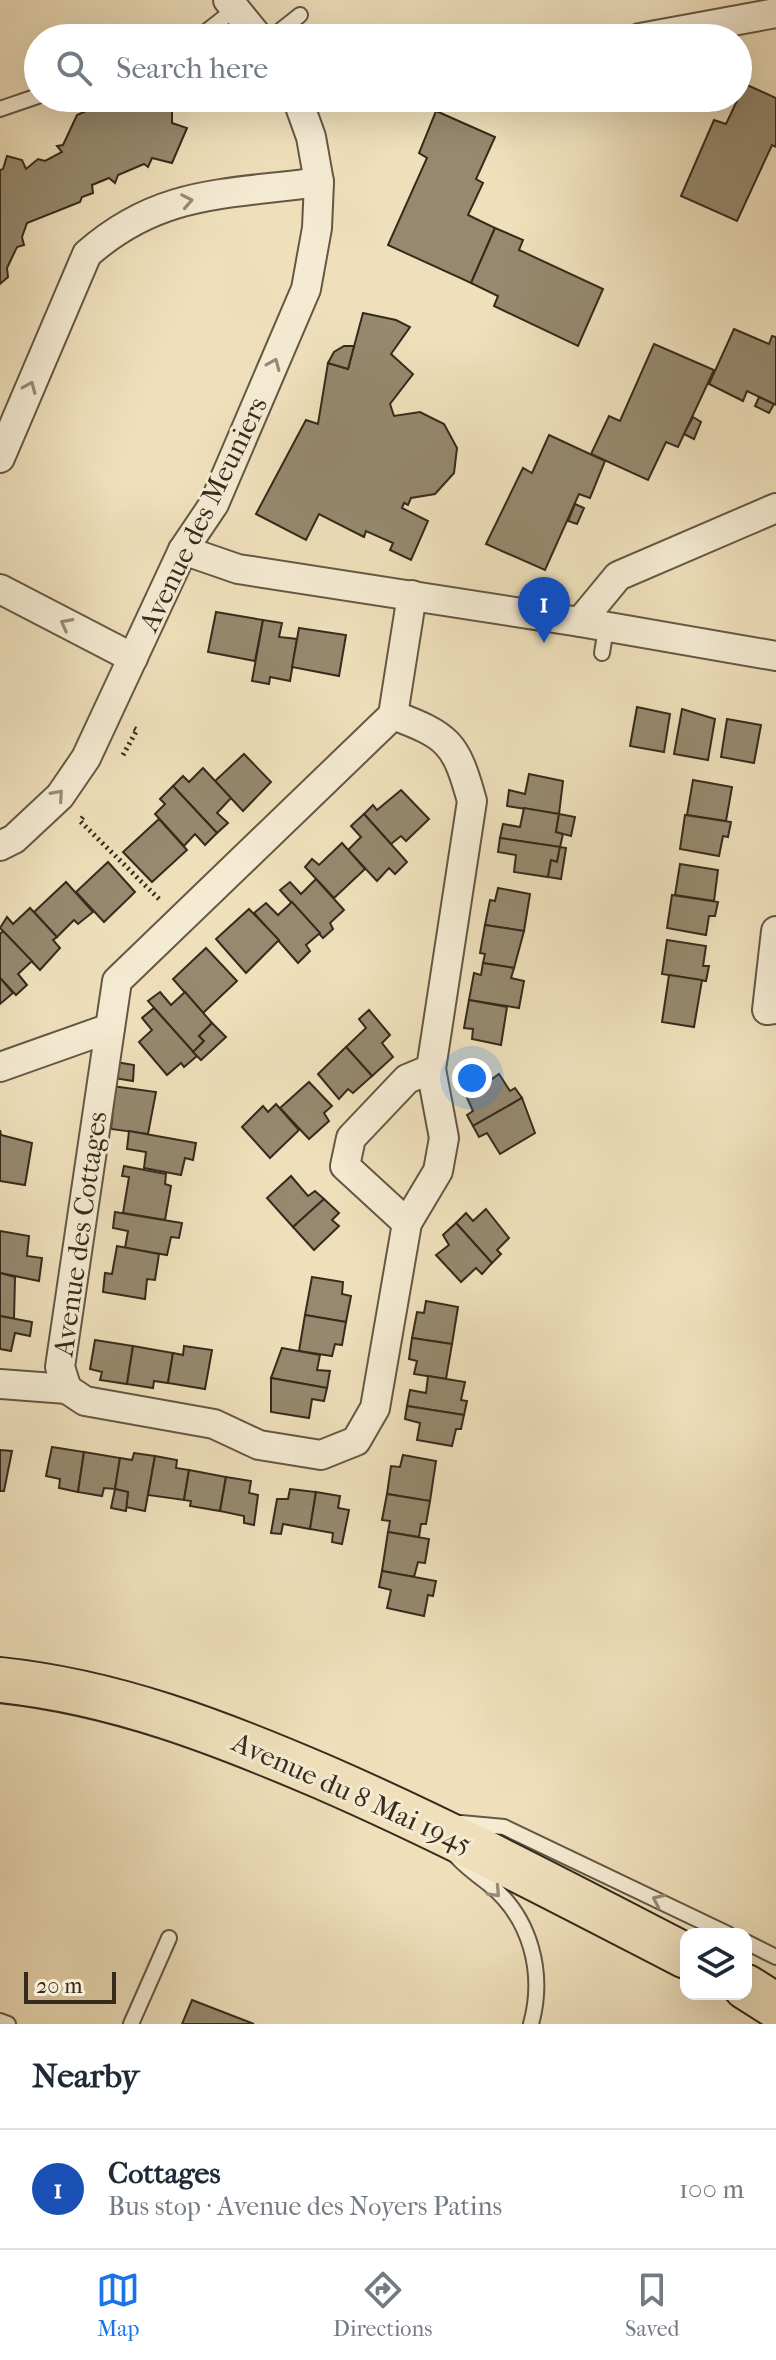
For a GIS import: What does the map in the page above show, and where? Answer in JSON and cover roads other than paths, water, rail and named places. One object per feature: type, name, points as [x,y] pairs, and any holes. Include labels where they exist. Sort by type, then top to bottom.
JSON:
[{"type":"main road","name":"Avenue du 8 Mai 1945","points":[[0,1680],[56,1686],[126,1703],[219,1732],[419,1819],[680,1953]]},
{"type":"street","points":[[232,4],[248,24]]},
{"type":"street","points":[[716,24],[776,13]]},
{"type":"street","name":"Avenue des Meuniers","points":[[0,846],[14,839],[60,796],[86,758],[183,550],[214,504],[306,289],[317,228],[319,182],[306,112]]},
{"type":"street","points":[[0,458],[87,254],[103,239],[162,206],[235,192],[319,182]]},
{"type":"street","points":[[596,634],[618,576],[776,508]]},
{"type":"street","points":[[183,550],[238,569],[412,595],[596,634],[776,656]]},
{"type":"street","points":[[0,589],[133,658]]},
{"type":"street","points":[[393,715],[412,595]]},
{"type":"street","name":"Avenue des Cottages","points":[[393,715],[434,731],[461,761],[472,801],[431,1069],[444,1138],[438,1171],[407,1223],[375,1408],[356,1441],[321,1455],[259,1445],[214,1424],[85,1401],[67,1389],[60,1367],[117,981],[393,715]]},
{"type":"street","points":[[776,931],[767,1010],[776,1009]]},
{"type":"street","points":[[0,1067],[110,1028]]},
{"type":"street","points":[[407,1223],[345,1166],[351,1138],[407,1079],[431,1069]]},
{"type":"street","points":[[0,1384],[67,1389]]},
{"type":"lane","points":[[212,24],[232,4]]},
{"type":"lane","points":[[289,24],[300,15]]},
{"type":"lane","points":[[0,109],[24,101]]},
{"type":"lane","points":[[419,1819],[504,1827],[715,1928]]},
{"type":"lane","points":[[419,1819],[475,1876],[490,1885],[522,1923],[536,1960],[537,1985],[531,2024]]},
{"type":"lane","points":[[131,2024],[169,1938]]},
{"type":"lane","points":[[752,1957],[765,1988]]},
{"type":"lane","points":[[0,2021],[8,2024]]},
{"type":"place","name":"Cottages","points":[[544,643]]}]
